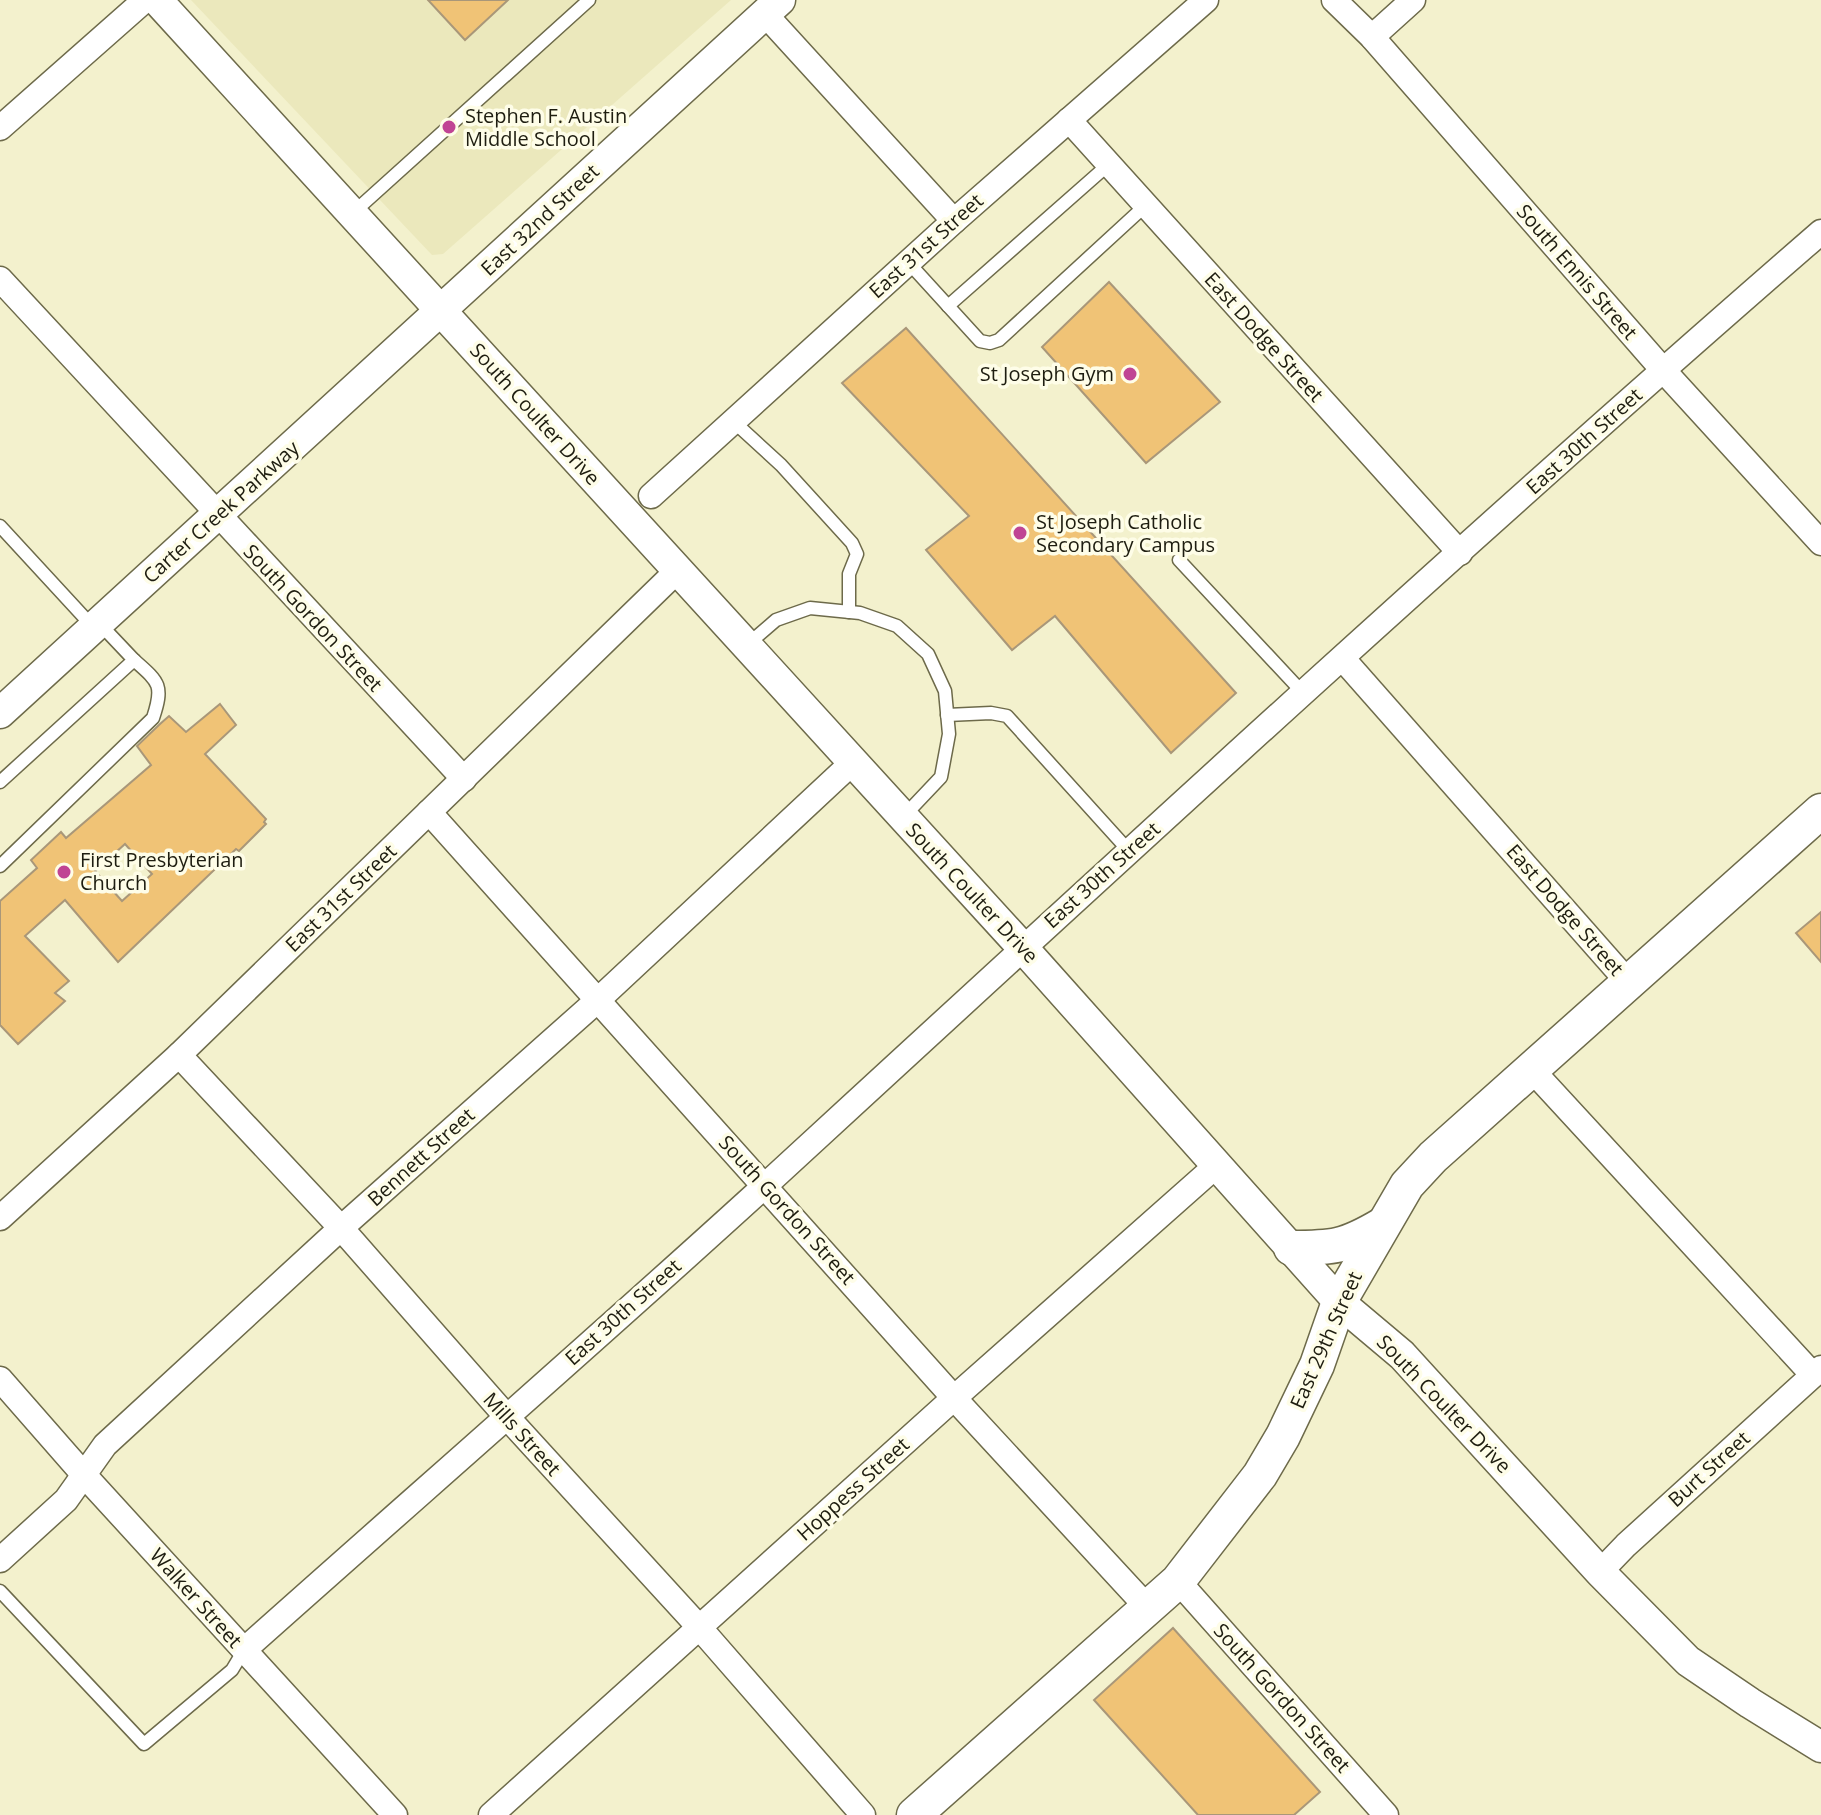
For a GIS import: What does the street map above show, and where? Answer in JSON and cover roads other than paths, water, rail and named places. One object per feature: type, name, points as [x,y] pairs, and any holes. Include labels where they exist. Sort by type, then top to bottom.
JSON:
[{"type":"main road","name":"East 29th Street","points":[[914,1815],[1178,1581],[1268,1462],[1317,1365],[1339,1302],[1407,1185],[1433,1157],[1821,811]]},
{"type":"main road","points":[[1291,1248],[1340,1247],[1382,1225]]},
{"type":"street","points":[[0,128],[145,0]]},
{"type":"street","name":"South Coulter Drive","points":[[157,0],[1022,947],[1339,1302],[1402,1355],[1600,1572],[1688,1661],[1818,1739]]},
{"type":"street","name":"East 31st Street","points":[[651,496],[908,262],[1206,0]]},
{"type":"street","name":"South Ennis Street","points":[[1334,0],[1372,37],[1663,370],[1821,543]]},
{"type":"street","points":[[1372,37],[1413,0]]},
{"type":"street","points":[[775,4],[954,221]]},
{"type":"street","name":"East 32nd Street","points":[[442,311],[775,4]]},
{"type":"street","name":"East Dodge Street","points":[[1069,120],[1460,553]]},
{"type":"street","name":"East 30th Street","points":[[244,1650],[765,1185],[1022,947],[1663,370],[1821,232]]},
{"type":"street","name":"South Gordon Street","points":[[0,279],[464,779]]},
{"type":"street","name":"Carter Creek Parkway","points":[[3,705],[96,625],[442,311]]},
{"type":"street","name":"East 31st Street","points":[[0,1218],[179,1055],[677,571]]},
{"type":"street","name":"East Dodge Street","points":[[1343,659],[1628,982]]},
{"type":"street","name":"Bennett Street","points":[[0,1560],[66,1500],[105,1445],[341,1228],[599,999],[852,763]]},
{"type":"street","name":"South Gordon Street","points":[[429,812],[954,1398],[1147,1607]]},
{"type":"street","name":"Mills Street","points":[[179,1055],[341,1228],[863,1815]]},
{"type":"street","points":[[1531,1069],[1817,1372]]},
{"type":"street","name":"Hoppess Street","points":[[491,1815],[1217,1165]]},
{"type":"street","name":"Burt Street","points":[[1600,1572],[1817,1372]]},
{"type":"street","name":"Walker Street","points":[[0,1379],[395,1815]]},
{"type":"street","name":"South Gordon Street","points":[[1178,1581],[1386,1815]]},
{"type":"lane","points":[[353,214],[589,0]]},
{"type":"lane","points":[[948,306],[1109,164]]},
{"type":"lane","points":[[908,262],[980,341],[990,343],[999,340],[1146,205]]},
{"type":"lane","points":[[733,421],[781,465],[852,543],[857,554],[849,574],[849,612]]},
{"type":"lane","points":[[0,526],[96,625],[156,679],[161,695],[153,718],[0,866]]},
{"type":"lane","points":[[1179,560],[1304,694]]},
{"type":"lane","points":[[745,646],[776,620],[810,608],[860,613],[897,626],[928,654],[945,691],[949,734],[941,777],[902,818]]},
{"type":"lane","points":[[0,782],[134,660]]},
{"type":"lane","points":[[947,715],[991,713],[1007,716],[1129,851]]},
{"type":"lane","points":[[0,1591],[144,1744],[232,1670],[244,1650]]},
{"type":"place","name":"Stephen F. Austin Middle School","points":[[449,127]]},
{"type":"place","name":"St Joseph Gym","points":[[1130,374]]},
{"type":"place","name":"St Joseph Catholic Secondary Campus","points":[[1020,533]]},
{"type":"place","name":"First Presbyterian Church","points":[[64,872]]}]
